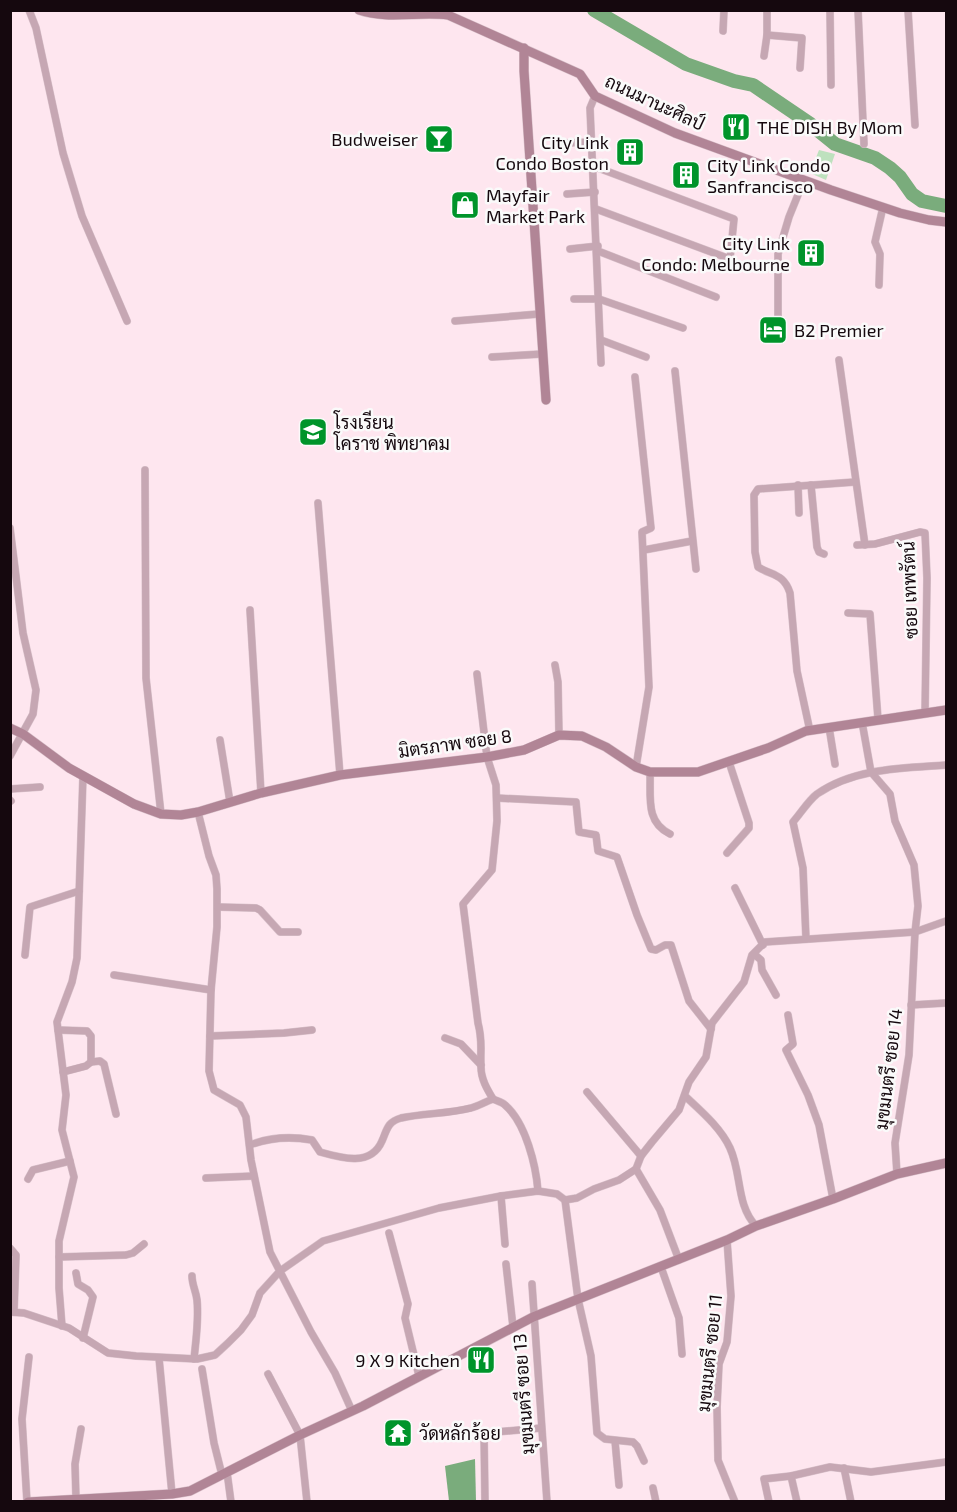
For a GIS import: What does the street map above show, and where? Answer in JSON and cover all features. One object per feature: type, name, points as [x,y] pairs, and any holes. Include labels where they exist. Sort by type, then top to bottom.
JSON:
[{"type":"street","points":[[29,10],[36,28],[63,153],[82,216],[127,321]]},
{"type":"street","name":"ถนนมานะศิลป์","points":[[359,10],[370,14],[448,15],[580,74],[595,96],[675,133],[883,207],[929,220],[946,222]]},
{"type":"street","points":[[723,10],[723,31]]},
{"type":"street","points":[[764,57],[767,10]]},
{"type":"street","points":[[830,10],[831,85]]},
{"type":"street","points":[[858,10],[864,144]]},
{"type":"street","points":[[908,10],[915,124]]},
{"type":"street","points":[[767,35],[802,38],[800,68]]},
{"type":"street","points":[[524,48],[546,400]]},
{"type":"street","points":[[595,96],[590,108],[598,249],[601,363]]},
{"type":"street","points":[[565,142],[592,142]]},
{"type":"street","points":[[593,166],[734,219],[730,259],[596,209]]},
{"type":"street","points":[[778,320],[778,254],[789,217],[804,180]]},
{"type":"street","points":[[567,194],[595,192]]},
{"type":"street","points":[[879,285],[880,253],[875,242],[883,207]]},
{"type":"street","points":[[570,249],[598,249],[716,297]]},
{"type":"street","points":[[573,299],[599,299],[683,328]]},
{"type":"street","points":[[455,321],[539,314]]},
{"type":"street","points":[[601,340],[646,357]]},
{"type":"street","points":[[492,357],[542,354]]},
{"type":"street","points":[[810,730],[799,687],[788,584],[783,578],[758,567],[755,552],[754,495],[758,489],[855,482],[839,360]]},
{"type":"street","points":[[675,370],[696,568]]},
{"type":"street","points":[[635,377],[651,528],[642,532],[649,687],[636,767]]},
{"type":"street","points":[[146,471],[146,678],[161,814]]},
{"type":"street","name":"ซอย เทพรัตน์","points":[[855,482],[861,545],[920,532],[925,533],[927,578],[925,713]]},
{"type":"street","points":[[811,484],[817,547],[819,552],[824,554]]},
{"type":"street","points":[[798,485],[799,513]]},
{"type":"street","points":[[318,503],[340,775]]},
{"type":"street","points":[[10,528],[23,633],[36,690],[33,714],[10,756]]},
{"type":"street","points":[[644,550],[692,541]]},
{"type":"street","points":[[250,610],[261,793]]},
{"type":"street","points":[[848,613],[870,614],[878,719]]},
{"type":"street","points":[[555,665],[558,682],[559,735],[582,736],[606,747],[636,767],[650,772],[698,772],[810,730],[946,710]]},
{"type":"street","points":[[477,674],[487,757],[496,785],[497,821],[492,870],[463,904],[478,1023],[483,1040],[481,1065],[484,1082],[493,1100]]},
{"type":"street","points":[[861,722],[871,772]]},
{"type":"street","points":[[829,727],[835,764]]},
{"type":"street","name":"มิตรภาพ ซอย 8","points":[[10,729],[23,734],[83,776],[134,804],[161,814],[198,812],[261,793],[340,775],[487,757],[524,750],[559,735]]},
{"type":"street","points":[[220,740],[230,802]]},
{"type":"street","points":[[727,853],[748,828],[749,823],[729,762]]},
{"type":"street","points":[[806,939],[803,868],[793,822],[815,795],[839,781],[871,772],[946,765]]},
{"type":"street","points":[[650,772],[652,817],[659,828],[670,834]]},
{"type":"street","name":"มุขมนตรี ซอย 14","points":[[871,772],[890,794],[895,821],[914,865],[918,906],[909,1055],[895,1143],[897,1174]]},
{"type":"street","points":[[62,1326],[59,1241],[74,1184],[62,1130],[66,1095],[57,1022],[72,982],[77,958],[83,776]]},
{"type":"street","points":[[10,789],[40,788]]},
{"type":"street","points":[[497,798],[576,802],[579,832],[596,836],[598,851],[617,857],[651,949],[656,950],[665,945],[671,945],[689,1001],[711,1029]]},
{"type":"street","points":[[198,812],[216,875],[218,907],[211,990],[209,1071],[214,1090],[240,1105],[246,1117],[254,1176],[270,1252],[335,1373],[352,1411]]},
{"type":"street","points":[[735,888],[763,945]]},
{"type":"street","points":[[25,955],[30,907],[79,891]]},
{"type":"street","points":[[218,907],[255,908],[260,910],[280,932],[298,932]]},
{"type":"street","points":[[565,1200],[577,1198],[636,1170],[642,1156],[679,1110],[686,1096],[688,1082],[706,1057],[712,1023],[744,982],[754,954],[765,942],[915,932],[946,921]]},
{"type":"street","points":[[754,954],[761,960],[762,970],[776,995]]},
{"type":"street","points":[[114,975],[211,990]]},
{"type":"street","points":[[911,1005],[946,1003]]},
{"type":"street","points":[[788,1015],[793,1044],[786,1050],[808,1095],[819,1125],[833,1199]]},
{"type":"street","points":[[58,1030],[90,1033],[92,1062]]},
{"type":"street","points":[[210,1036],[312,1030]]},
{"type":"street","points":[[445,1038],[461,1044],[481,1065]]},
{"type":"street","points":[[63,1072],[86,1066],[92,1062],[100,1061],[104,1064],[116,1114]]},
{"type":"street","points":[[586,1092],[642,1156]]},
{"type":"street","points":[[686,1096],[709,1119],[730,1148],[742,1203],[756,1226]]},
{"type":"street","points":[[250,1144],[269,1138],[301,1138],[312,1140],[320,1152],[349,1159],[366,1157],[376,1151],[386,1127],[399,1119],[471,1108],[493,1100],[504,1104],[515,1118],[533,1155],[538,1191]]},
{"type":"street","points":[[28,1179],[33,1170],[70,1161]]},
{"type":"street","points":[[29,1357],[22,1419],[27,1502],[138,1499],[190,1491],[352,1411],[532,1317],[679,1260],[756,1226],[897,1174],[946,1163]]},
{"type":"street","points":[[636,1170],[660,1210],[679,1260]]},
{"type":"street","points":[[206,1178],[254,1176]]},
{"type":"street","points":[[10,1248],[16,1255],[12,1312],[24,1313],[69,1328],[108,1353],[194,1359],[214,1355],[241,1330],[252,1315],[260,1293],[280,1271],[323,1241],[439,1208],[538,1191],[557,1194],[565,1200],[578,1299],[591,1356],[597,1433],[605,1439],[633,1442],[644,1461]]},
{"type":"street","points":[[501,1196],[505,1244]]},
{"type":"street","points":[[389,1233],[408,1304],[405,1318],[419,1376]]},
{"type":"street","name":"มุขมนตรี ซอย 11","points":[[727,1240],[730,1296],[727,1342],[719,1364],[718,1460],[735,1502]]},
{"type":"street","points":[[59,1257],[126,1255],[133,1253],[144,1244]]},
{"type":"street","points":[[506,1264],[513,1327]]},
{"type":"street","points":[[661,1267],[680,1318],[682,1354]]},
{"type":"street","points":[[76,1273],[78,1284],[88,1290],[93,1297],[82,1338]]},
{"type":"street","points":[[192,1276],[192,1284],[197,1296],[198,1323],[194,1359]]},
{"type":"street","name":"มุขมนตรี ซอย 13","points":[[532,1284],[532,1317],[547,1502]]},
{"type":"street","points":[[159,1358],[172,1494]]},
{"type":"street","points":[[202,1370],[214,1443],[225,1474],[231,1502]]},
{"type":"street","points":[[268,1374],[300,1435],[307,1502]]},
{"type":"street","points":[[485,1502],[484,1433],[541,1428]]},
{"type":"street","points":[[76,1499],[75,1464],[81,1429]]},
{"type":"street","points":[[615,1441],[619,1485]]},
{"type":"street","points":[[769,1502],[764,1479],[791,1476],[830,1467],[871,1472],[946,1462]]},
{"type":"street","points":[[844,1468],[851,1502]]},
{"type":"street","points":[[791,1476],[797,1502]]},
{"type":"street","points":[[653,1488],[656,1502]]},
{"type":"shaded area","points":[[819,150],[835,154],[826,180],[810,173]]},
{"type":"shaded area","points":[[475,1459],[476,1501],[449,1501],[445,1466]]},
{"type":"waterway","points":[[594,10],[686,64],[734,81],[753,85],[809,123],[835,144],[875,158],[890,168],[900,177],[912,194],[922,201],[946,206]]},
{"type":"place","name":"THE DISH By Mom","points":[[736,127]]},
{"type":"place","name":"Budweiser","points":[[439,139]]},
{"type":"place","name":"City Link Condo Boston","points":[[630,152]]},
{"type":"place","name":"City Link Condo Sanfrancisco","points":[[686,175]]},
{"type":"place","name":"Mayfair Market Park","points":[[465,205]]},
{"type":"place","name":"City Link Condo: Melbourne","points":[[811,253]]},
{"type":"place","name":"B2 Premier","points":[[773,330]]},
{"type":"place","name":"โรงเรียน โคราช พิทยาคม","points":[[313,432]]},
{"type":"place","name":"9 X 9 Kitchen","points":[[481,1360]]},
{"type":"place","name":"วัดหลักร้อย","points":[[398,1433]]}]
